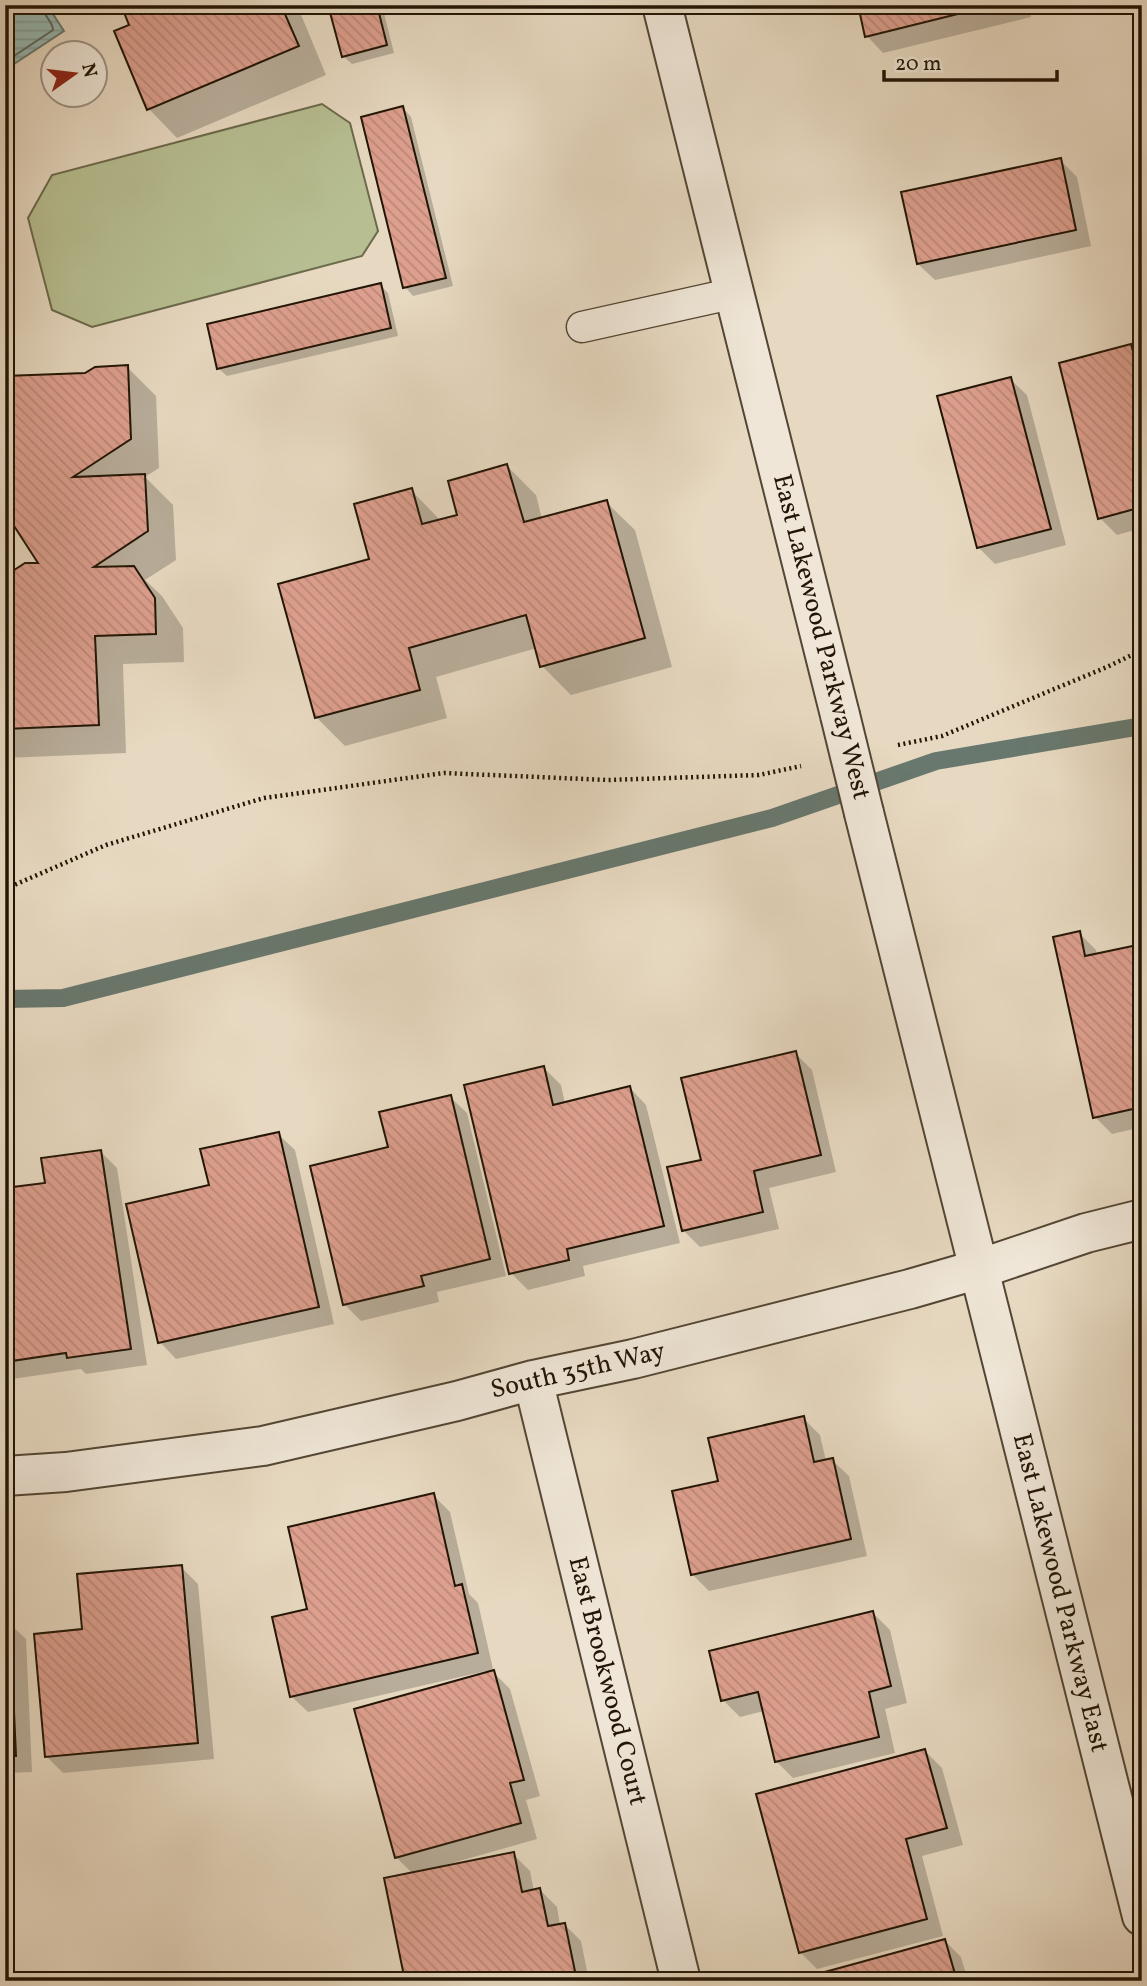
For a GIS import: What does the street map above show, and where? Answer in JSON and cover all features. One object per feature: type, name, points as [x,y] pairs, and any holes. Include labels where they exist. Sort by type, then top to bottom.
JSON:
[{"type":"street","name":"East Lakewood Parkway West","points":[[662,5],[979,1269]]},
{"type":"street","name":"South 35th Way","points":[[5,1476],[66,1472],[263,1446],[457,1401],[533,1380],[633,1359],[910,1289],[1086,1233],[1142,1219]]},
{"type":"street","name":"East Lakewood Parkway East","points":[[979,1269],[1142,1916]]},
{"type":"street","name":"East Brookwood Court","points":[[533,1380],[681,1981]]},
{"type":"lane","points":[[582,327],[735,293]]},
{"type":"path","points":[[890,747],[942,736],[1142,650]]},
{"type":"path","points":[[5,889],[106,845],[264,798],[444,773],[608,780],[759,775],[811,764]]},
{"type":"green space","points":[[322,104],[350,123],[378,231],[362,256],[92,327],[52,310],[28,218],[52,175]]},
{"type":"water","points":[[5,5],[47,5],[64,31],[53,38],[38,38],[38,48],[5,70]]},
{"type":"building","points":[[121,5],[281,5],[299,46],[147,110],[114,31],[129,25]]},
{"type":"building","points":[[328,5],[377,5],[387,45],[342,57]]},
{"type":"building","points":[[858,5],[994,5],[865,37]]},
{"type":"building","points":[[403,106],[446,278],[403,288],[361,117]]},
{"type":"building","points":[[1061,158],[1076,230],[917,264],[901,192]]},
{"type":"building","points":[[381,283],[391,328],[217,369],[207,324]]},
{"type":"building","points":[[1131,344],[1142,386],[1142,507],[1098,519],[1059,363]]},
{"type":"building","points":[[128,365],[131,439],[73,477],[145,474],[148,531],[94,567],[134,566],[155,598],[156,634],[95,636],[99,725],[5,729],[5,576],[25,563],[38,563],[5,512],[5,376],[85,373],[95,367]]},
{"type":"building","points":[[1011,377],[1051,529],[977,548],[937,396]]},
{"type":"building","points":[[507,464],[524,522],[607,500],[645,638],[540,667],[526,615],[409,648],[420,690],[315,718],[278,584],[369,559],[354,504],[412,488],[422,524],[457,515],[448,481]]},
{"type":"building","points":[[1080,931],[1085,956],[1142,944],[1142,1107],[1093,1118],[1053,937]]},
{"type":"building","points":[[796,1051],[821,1155],[754,1171],[763,1212],[682,1231],[667,1167],[701,1160],[681,1078]]},
{"type":"building","points":[[544,1066],[553,1105],[630,1086],[664,1226],[567,1249],[569,1260],[509,1274],[464,1085]]},
{"type":"building","points":[[451,1095],[490,1259],[421,1276],[424,1286],[343,1305],[310,1166],[388,1147],[379,1112]]},
{"type":"building","points":[[279,1132],[319,1307],[158,1343],[126,1204],[209,1185],[200,1149]]},
{"type":"building","points":[[101,1150],[131,1349],[67,1358],[66,1353],[5,1362],[5,1188],[45,1183],[41,1158]]},
{"type":"building","points":[[804,1416],[814,1462],[833,1458],[851,1539],[691,1575],[672,1491],[718,1481],[708,1438]]},
{"type":"building","points":[[434,1493],[455,1586],[462,1584],[478,1653],[290,1697],[272,1617],[307,1609],[288,1527]]},
{"type":"building","points":[[182,1565],[198,1743],[45,1757],[34,1634],[82,1629],[77,1574]]},
{"type":"building","points":[[873,1611],[891,1686],[869,1692],[879,1737],[775,1762],[758,1692],[721,1701],[709,1651]]},
{"type":"building","points":[[5,1621],[10,1621],[16,1756],[5,1756]]},
{"type":"building","points":[[494,1670],[524,1780],[510,1783],[521,1823],[395,1858],[354,1709]]},
{"type":"building","points":[[925,1749],[947,1828],[906,1839],[927,1919],[799,1953],[756,1794]]},
{"type":"building","points":[[514,1852],[522,1892],[540,1888],[548,1926],[565,1923],[577,1981],[405,1981],[384,1878]]},
{"type":"building","points":[[945,1939],[957,1981],[804,1981],[803,1978]]},
{"type":"waterway","points":[[5,999],[63,998],[772,818],[936,761],[1142,726]]}]
